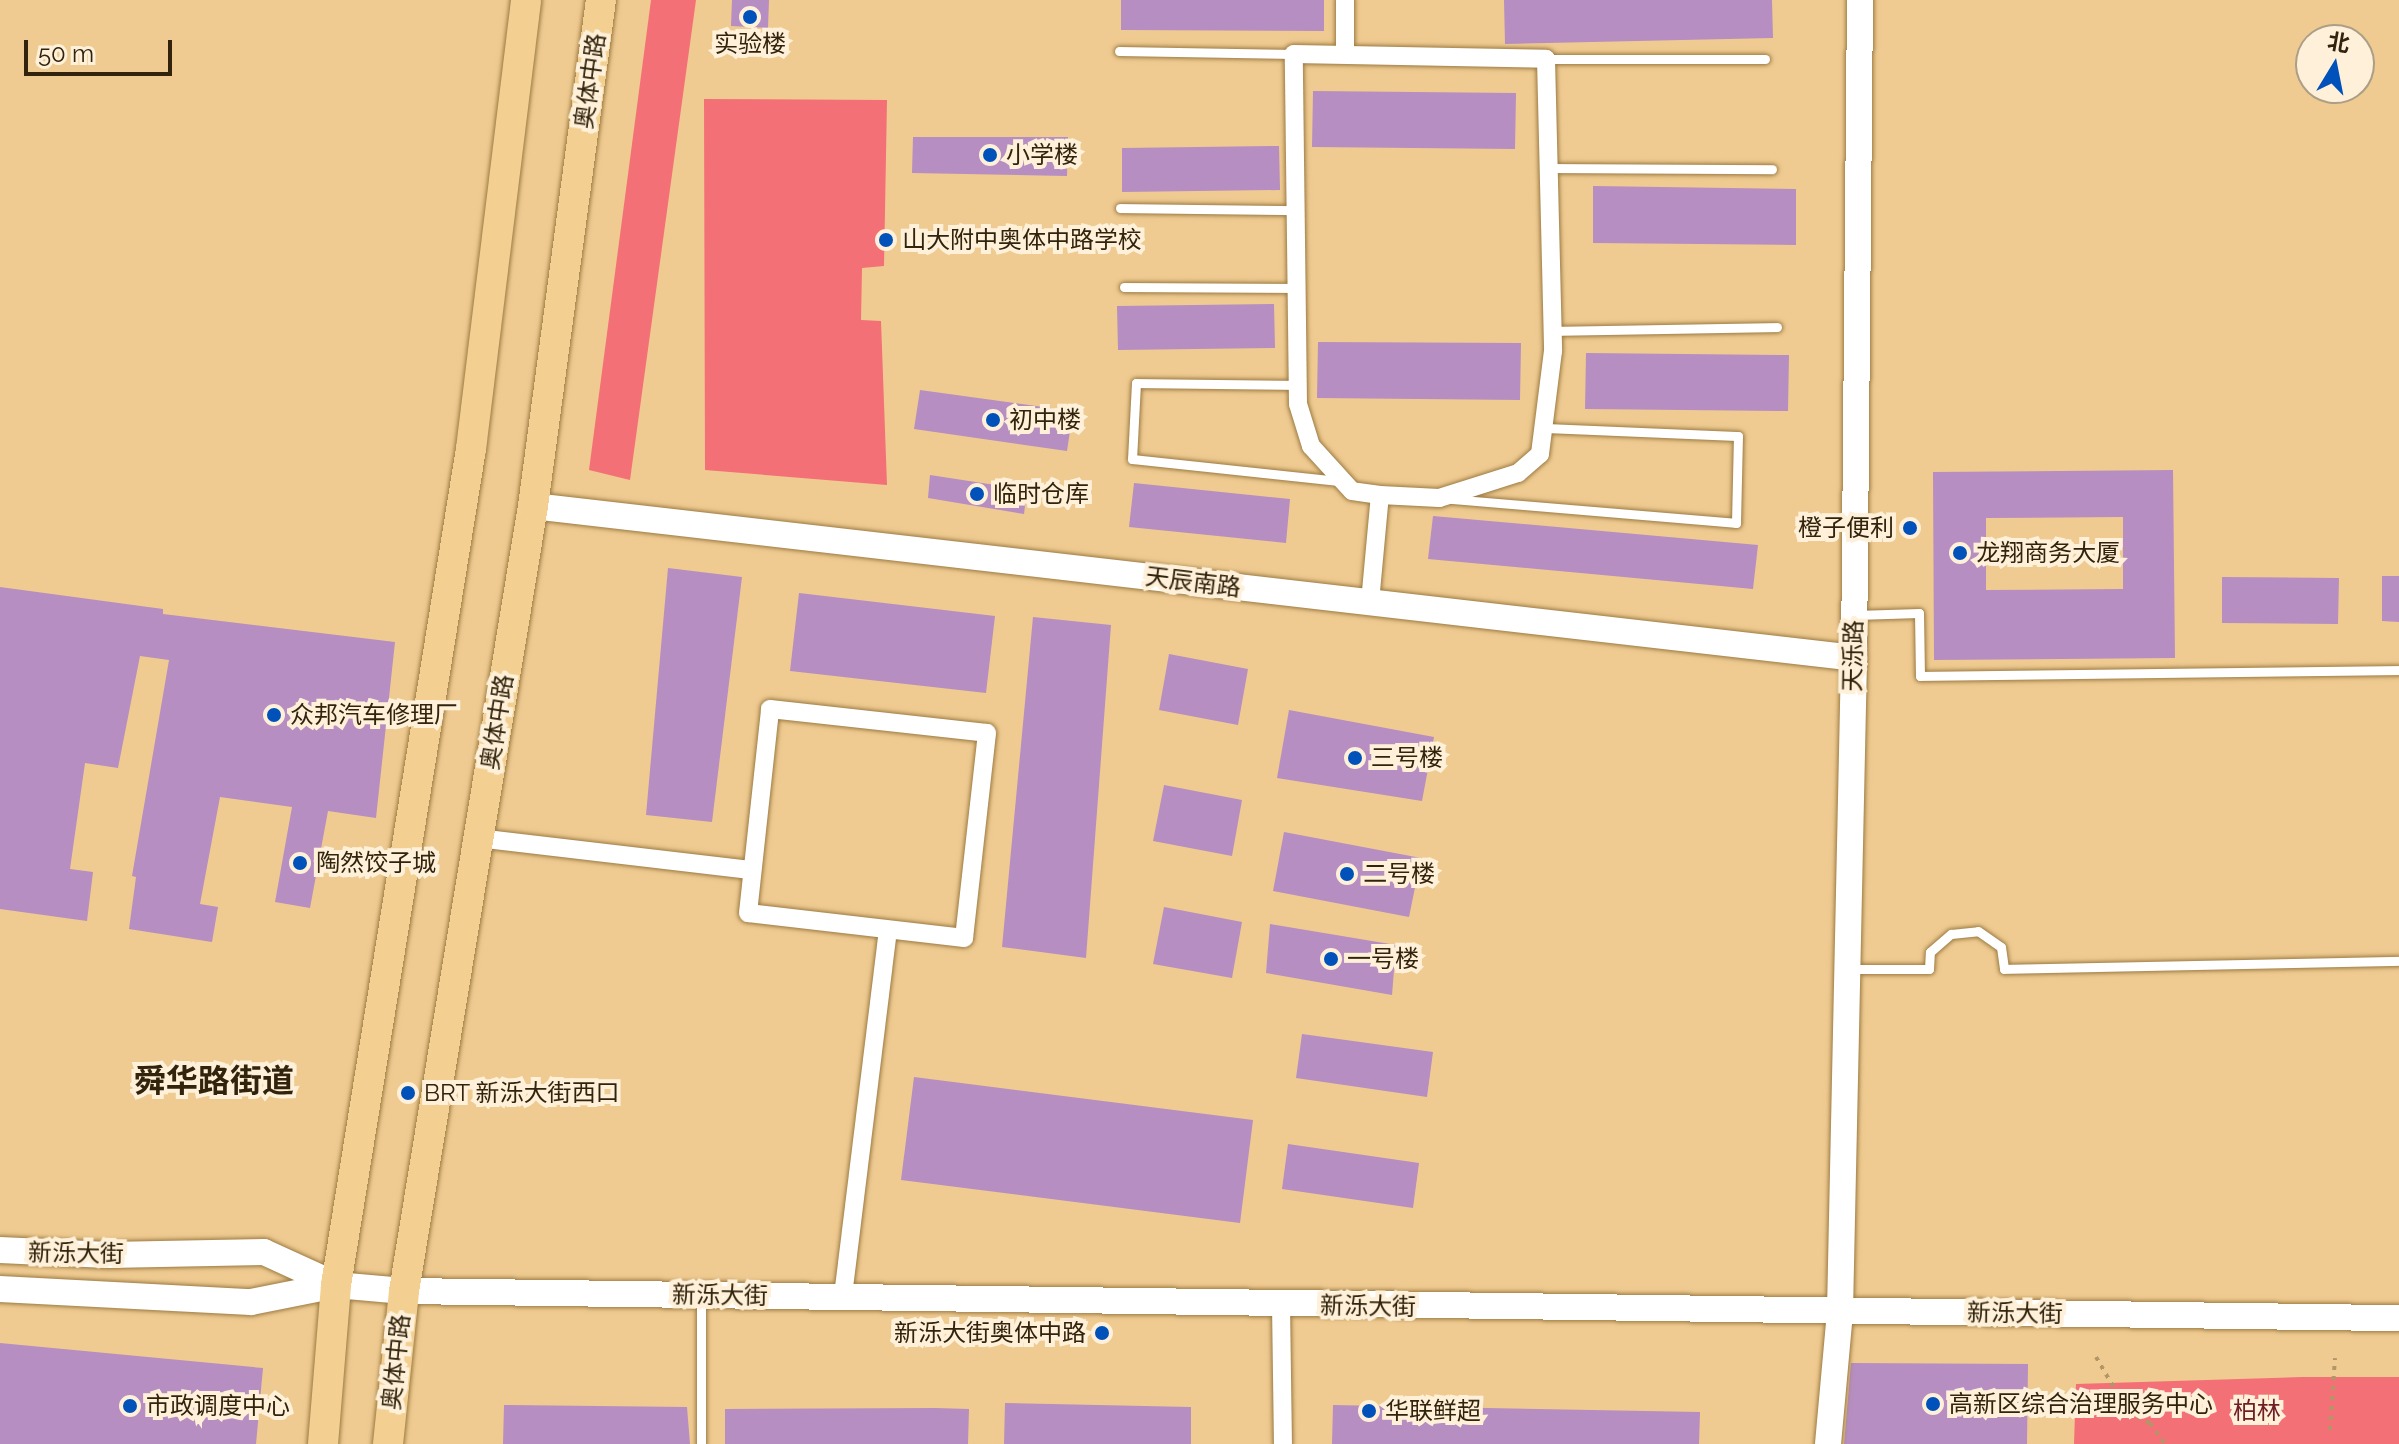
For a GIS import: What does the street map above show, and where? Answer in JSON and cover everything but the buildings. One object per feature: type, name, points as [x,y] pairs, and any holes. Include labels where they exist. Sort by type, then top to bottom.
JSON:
[{"type":"main road","points":[[323,1444],[336,1285],[471,449],[526,0]]},
{"type":"main road","name":"奥体中路","points":[[388,1444],[404,1291],[533,506],[601,0]]},
{"type":"street","points":[[1345,0],[1345,54]]},
{"type":"street","name":"天泺路","points":[[1828,1444],[1840,1311],[1854,658],[1860,0]]},
{"type":"street","points":[[1294,54],[1345,54],[1546,59],[1552,331],[1540,454],[1518,473],[1439,498],[1352,491],[1311,446],[1298,404],[1294,54]]},
{"type":"street","points":[[1370,602],[1380,495]]},
{"type":"street","name":"天辰南路","points":[[533,506],[1854,658]]},
{"type":"street","points":[[770,709],[987,733],[964,938],[748,913],[752,870],[770,709]]},
{"type":"street","points":[[478,838],[752,870]]},
{"type":"street","points":[[843,1296],[888,930]]},
{"type":"street","name":"新泺大街","points":[[0,1250],[108,1255],[264,1252],[336,1285]]},
{"type":"street","name":"新泺大街","points":[[0,1289],[251,1302],[336,1285],[404,1291],[2399,1318]]},
{"type":"street","points":[[1281,1304],[1283,1444]]},
{"type":"lane","points":[[1119,51],[1294,54]]},
{"type":"lane","points":[[1546,59],[1765,59]]},
{"type":"lane","points":[[1548,168],[1772,169]]},
{"type":"lane","points":[[1120,208],[1296,210]]},
{"type":"lane","points":[[1124,287],[1297,288]]},
{"type":"lane","points":[[1552,331],[1777,327]]},
{"type":"lane","points":[[1298,385],[1136,383],[1132,459],[1343,481]]},
{"type":"lane","points":[[1439,498],[1736,523],[1738,436],[1544,428]]},
{"type":"lane","points":[[1854,615],[1919,613],[1920,676],[2399,670]]},
{"type":"lane","points":[[1847,969],[1929,969],[1930,952],[1951,934],[1978,931],[2001,947],[2004,969],[2399,961]]},
{"type":"lane","points":[[701,1295],[701,1444]]},
{"type":"path","points":[[2096,1357],[2108,1383],[2128,1412],[2150,1423],[2165,1444]]},
{"type":"path","points":[[2330,1430],[2335,1358]]},
{"type":"green space","points":[[651,0],[696,0],[630,480],[589,470]]},
{"type":"green space","points":[[704,99],[887,100],[884,266],[862,268],[861,320],[881,321],[887,485],[705,470]]},
{"type":"green space","name":"柏林","points":[[2399,1377],[2399,1444],[2074,1444],[2076,1384]]},
{"type":"place","name":"实验楼","points":[[750,17]]},
{"type":"place","name":"小学楼","points":[[990,155]]},
{"type":"place","name":"山大附中奥体中路学校","points":[[886,240]]},
{"type":"place","name":"初中楼","points":[[993,420]]},
{"type":"place","name":"临时仓库","points":[[977,494]]},
{"type":"place","name":"橙子便利","points":[[1910,528]]},
{"type":"place","name":"龙翔商务大厦","points":[[1960,553]]},
{"type":"place","name":"众邦汽车修理厂","points":[[274,715]]},
{"type":"place","name":"三号楼","points":[[1355,758]]},
{"type":"place","name":"陶然饺子城","points":[[300,863]]},
{"type":"place","name":"二号楼","points":[[1347,874]]},
{"type":"place","name":"一号楼","points":[[1331,959]]},
{"type":"place","name":"BRT 新泺大街西口","points":[[408,1093]]},
{"type":"place","name":"新泺大街奥体中路","points":[[1102,1333]]},
{"type":"place","name":"高新区综合治理服务中心","points":[[1933,1404]]},
{"type":"place","name":"市政调度中心","points":[[130,1406]]},
{"type":"place","name":"华联鲜超","points":[[1369,1411]]},
{"type":"district","name":"舜华路街道","points":[[214,1081]]}]
